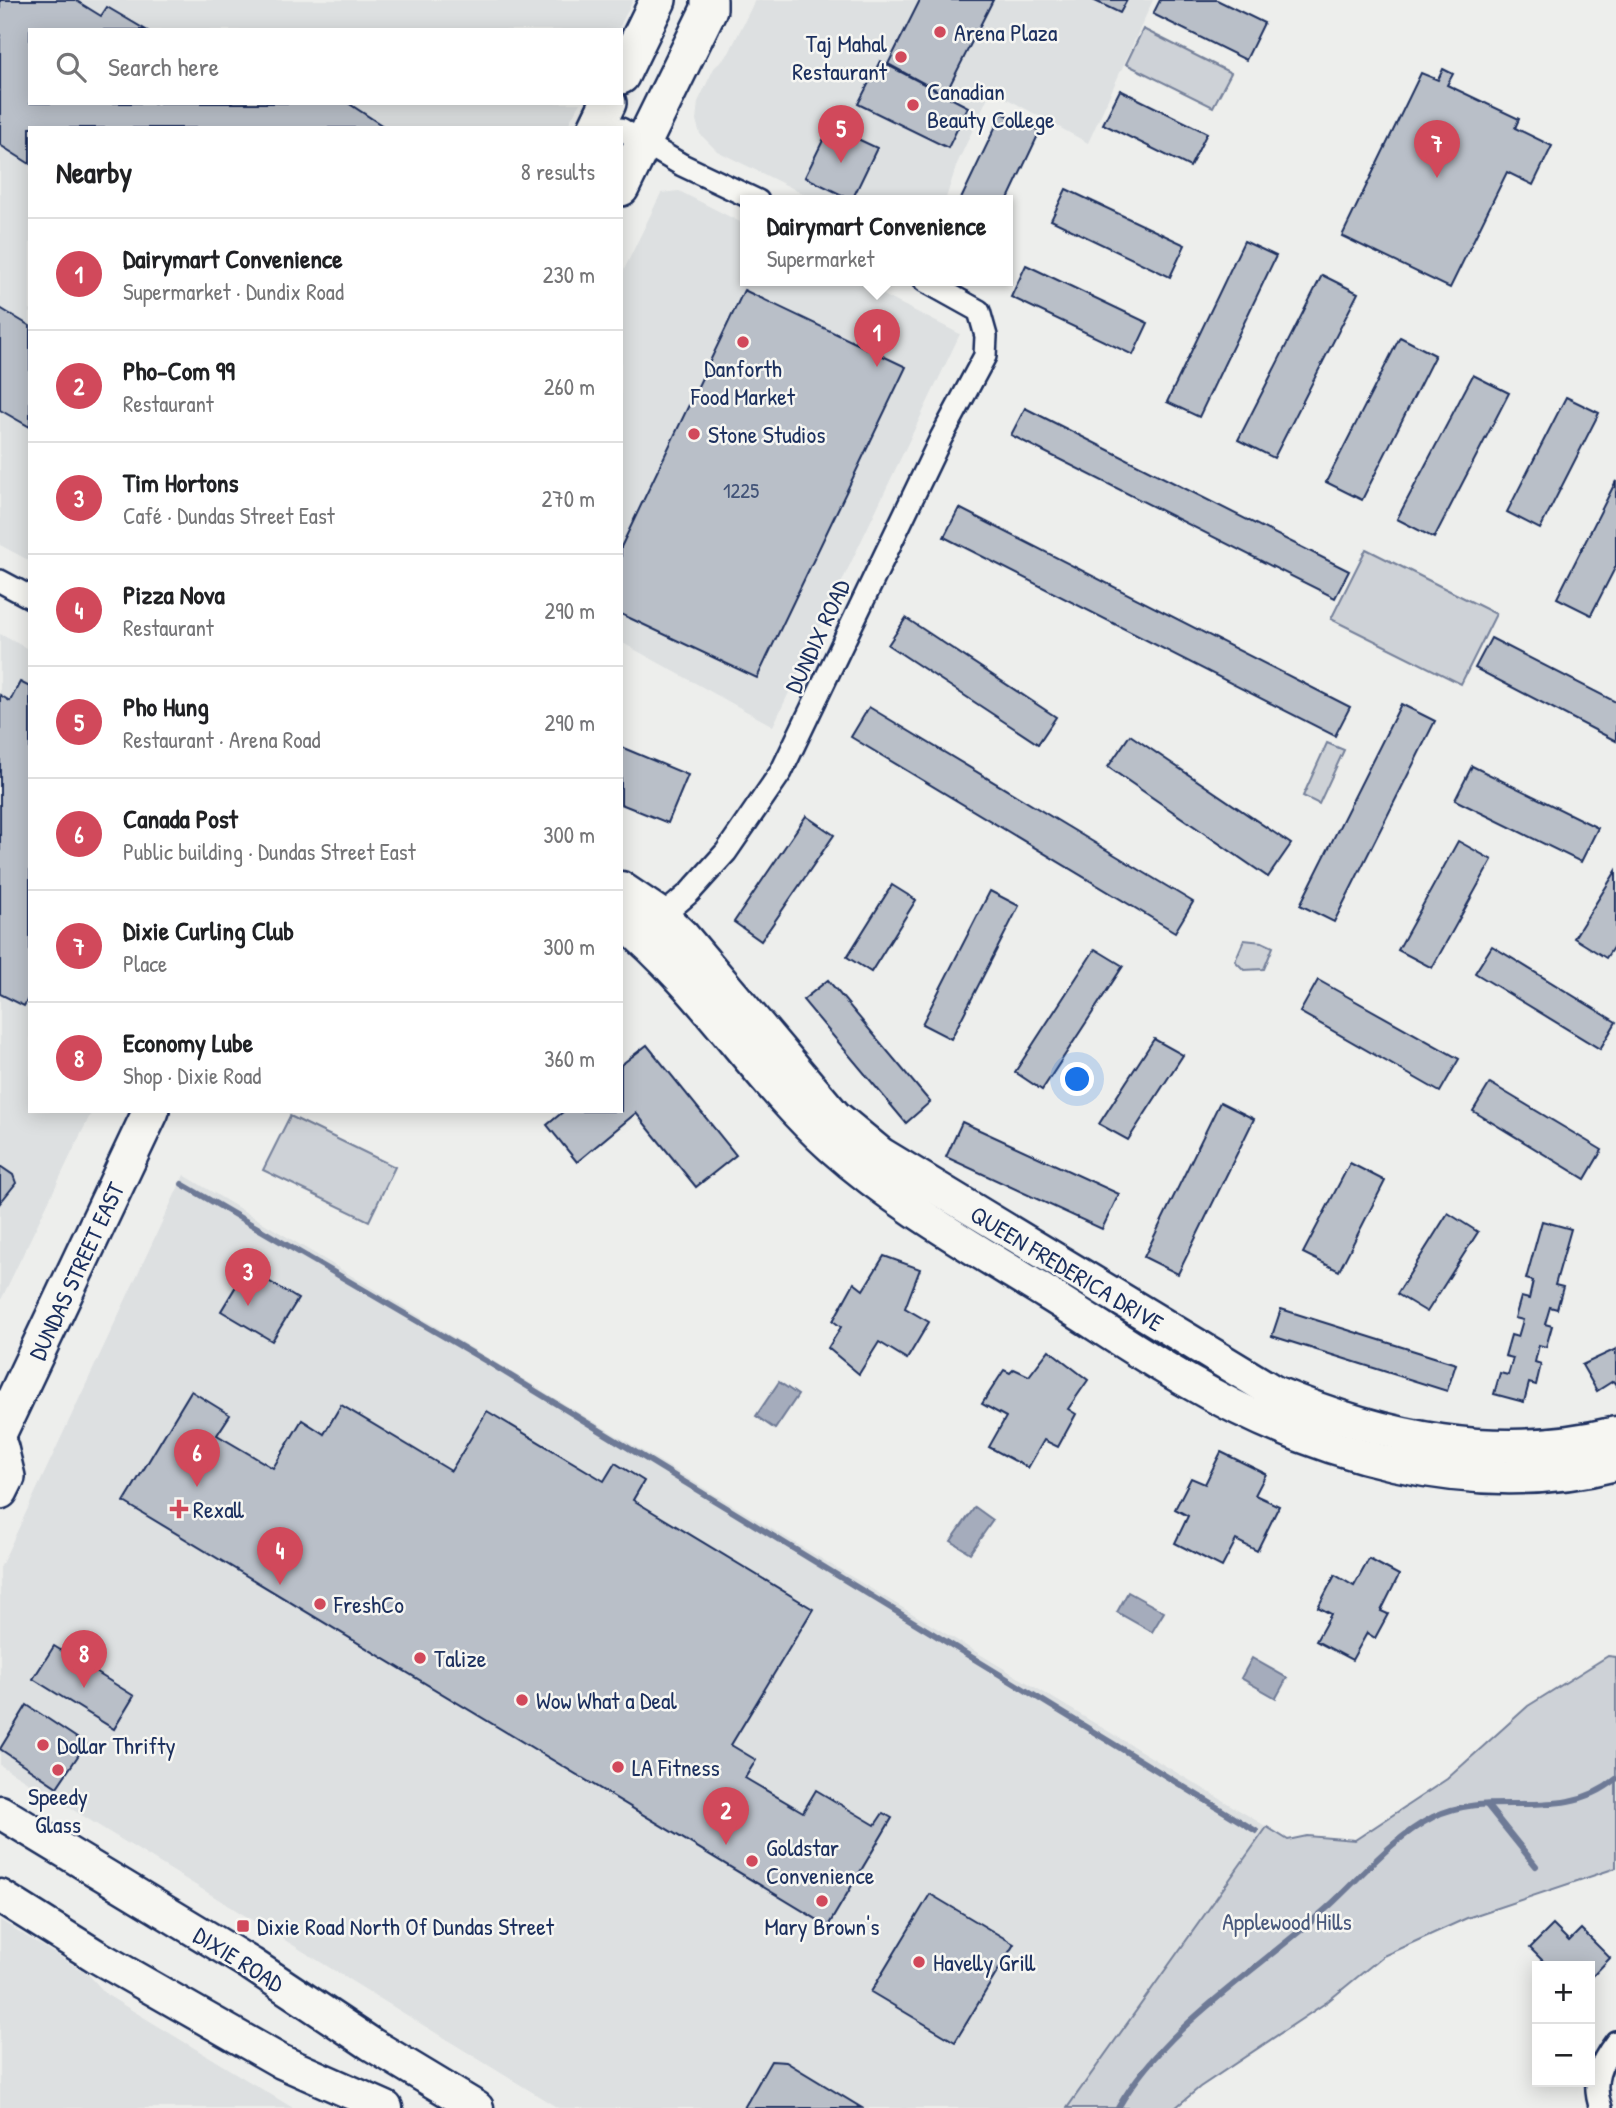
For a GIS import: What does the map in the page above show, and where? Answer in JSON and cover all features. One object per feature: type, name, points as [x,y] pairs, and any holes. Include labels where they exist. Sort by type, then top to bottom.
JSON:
[{"type":"main road","points":[[623,72],[659,0]]},
{"type":"main road","points":[[615,124],[709,9],[709,0]]},
{"type":"main road","name":"DUNDAS STREET EAST","points":[[0,1430],[150,1113]]},
{"type":"main road","points":[[0,1448],[7,1477],[0,1491]]},
{"type":"street","points":[[623,129],[682,165],[745,195]]},
{"type":"street","name":"DUNDIX ROAD","points":[[641,924],[689,894],[726,852],[781,772],[941,438],[985,356],[984,326],[979,311],[934,286]]},
{"type":"street","points":[[0,581],[28,596]]},
{"type":"street","name":"QUEEN FREDERICA DRIVE","points":[[623,892],[641,924],[775,1089],[850,1162],[919,1214],[1190,1383],[1317,1443],[1420,1468],[1514,1479],[1568,1475],[1616,1464]]},
{"type":"street","name":"QUEEN FREDERICA DRIVE","points":[[641,924],[695,950],[835,1116],[881,1154],[1274,1392],[1349,1422],[1389,1433],[1448,1442],[1532,1446],[1568,1443],[1616,1433]]},
{"type":"street","name":"DIXIE ROAD","points":[[0,1812],[251,1965],[370,2044],[477,2108]]},
{"type":"street","points":[[0,1896],[96,1956],[282,2062],[386,2108]]},
{"type":"street","points":[[1601,2108],[1595,2094],[1599,2065],[1616,2042]]},
{"type":"shaded area","points":[[0,0],[633,0],[619,28],[28,28],[28,105],[579,105],[567,126],[28,126],[28,560],[0,545]]},
{"type":"shaded area","points":[[755,0],[1153,0],[1088,143],[991,90],[957,164],[947,195],[806,195],[717,151],[700,134],[696,120],[698,102],[714,68],[729,53]]},
{"type":"shaded area","points":[[679,191],[740,222],[740,286],[866,286],[960,334],[773,726],[623,643],[623,272],[661,193]]},
{"type":"shaded area","points":[[0,634],[28,649],[28,1113],[91,1113],[0,1302]]},
{"type":"shaded area","points":[[184,1175],[1267,1827],[1067,2108],[558,2108],[0,1765],[0,1568]]},
{"type":"shaded area","points":[[0,1920],[88,1974],[107,1995],[293,2108],[0,2108]]},
{"type":"green space","points":[[1143,29],[1231,73],[1213,107],[1126,64]]},
{"type":"green space","points":[[1366,549],[1496,614],[1461,684],[1331,619]]},
{"type":"green space","points":[[1327,743],[1344,750],[1319,804],[1303,796]]},
{"type":"green space","points":[[1244,940],[1262,942],[1273,947],[1264,969],[1244,970],[1235,961]]},
{"type":"green space","points":[[290,1116],[395,1167],[369,1221],[263,1170]]},
{"type":"green space","name":"Applewood Hills","points":[[1608,1656],[1616,1657],[1616,1868],[1467,1918],[1383,1956],[1327,2002],[1200,2087],[1175,2108],[1067,2108],[1267,1827],[1288,1840],[1307,1836],[1355,1840],[1447,1779],[1528,1706]]},
{"type":"water","points":[[779,1382],[798,1395],[775,1429],[756,1416]]},
{"type":"water","points":[[975,1507],[993,1520],[970,1553],[951,1541]]},
{"type":"water","points":[[1128,1592],[1164,1612],[1152,1632],[1117,1612]]},
{"type":"water","points":[[1252,1658],[1287,1678],[1276,1698],[1241,1678]]},
{"type":"building","points":[[0,0],[75,0],[101,16],[107,7],[143,28],[28,28],[28,105],[351,105],[383,126],[28,126],[28,163],[0,145]]},
{"type":"building","name":"Arena Plaza","points":[[920,0],[993,0],[945,95],[888,64]]},
{"type":"building","points":[[1093,0],[1127,0],[1120,13]]},
{"type":"building","points":[[1160,0],[1217,0],[1264,23],[1246,60],[1153,14]]},
{"type":"building","name":"Canadian Beauty College","points":[[880,61],[968,107],[948,148],[858,104]]},
{"type":"building","points":[[1443,69],[1453,74],[1447,85],[1519,119],[1515,128],[1552,146],[1533,185],[1507,172],[1450,288],[1342,236],[1421,73],[1438,80]]},
{"type":"building","points":[[1120,90],[1207,133],[1190,167],[1103,124]]},
{"type":"building","points":[[1002,113],[1040,131],[1010,195],[963,195]]},
{"type":"building","points":[[830,126],[877,148],[854,195],[842,195],[805,177]]},
{"type":"building","points":[[1066,189],[1185,245],[1170,277],[1051,220]]},
{"type":"building","points":[[1244,241],[1276,256],[1199,417],[1167,402]]},
{"type":"building","points":[[1026,265],[1148,323],[1133,355],[1011,297]]},
{"type":"building","points":[[1322,275],[1358,293],[1274,458],[1238,440]]},
{"type":"building","points":[[744,290],[906,367],[757,678],[623,615],[623,543]]},
{"type":"building","points":[[0,308],[28,325],[28,426],[0,410]]},
{"type":"building","points":[[1400,337],[1435,355],[1362,500],[1326,482]]},
{"type":"building","points":[[1473,375],[1509,393],[1434,538],[1397,519]]},
{"type":"building","points":[[1566,397],[1599,413],[1540,529],[1507,512]]},
{"type":"building","points":[[1025,408],[1349,571],[1335,598],[1011,435]]},
{"type":"building","points":[[1616,481],[1616,566],[1591,615],[1557,598]]},
{"type":"building","points":[[959,508],[1350,707],[1335,736],[944,537]]},
{"type":"building","points":[[906,618],[1056,717],[1038,744],[888,645]]},
{"type":"building","points":[[1491,638],[1616,702],[1616,741],[1475,668]]},
{"type":"building","points":[[20,682],[28,686],[28,999],[24,1006],[0,994],[0,695],[10,701]]},
{"type":"building","points":[[1401,704],[1435,721],[1334,922],[1300,905]]},
{"type":"building","points":[[869,707],[1193,902],[1175,932],[851,737]]},
{"type":"building","points":[[1130,735],[1291,844],[1268,877],[1108,767]]},
{"type":"building","points":[[623,748],[688,775],[668,823],[623,805]]},
{"type":"building","points":[[1472,766],[1598,828],[1581,862],[1455,800]]},
{"type":"building","points":[[806,816],[834,835],[761,941],[734,922]]},
{"type":"building","points":[[1458,841],[1492,860],[1432,968],[1398,950]]},
{"type":"building","points":[[1616,871],[1616,943],[1606,958],[1574,938]]},
{"type":"building","points":[[892,885],[916,900],[871,972],[847,957]]},
{"type":"building","points":[[990,891],[1019,906],[951,1039],[922,1024]]},
{"type":"building","points":[[1492,946],[1616,1022],[1600,1049],[1475,973]]},
{"type":"building","points":[[1095,949],[1123,966],[1042,1090],[1015,1072]]},
{"type":"building","points":[[828,980],[930,1102],[906,1123],[803,1000]]},
{"type":"building","points":[[1318,980],[1459,1059],[1440,1092],[1300,1012]]},
{"type":"building","points":[[1154,1039],[1183,1055],[1128,1140],[1099,1124]]},
{"type":"building","points":[[647,1045],[736,1155],[696,1187],[636,1113],[577,1162],[547,1125],[562,1113],[623,1113],[623,1063]]},
{"type":"building","points":[[1490,1083],[1602,1150],[1585,1179],[1473,1111]]},
{"type":"building","points":[[1220,1102],[1254,1119],[1178,1274],[1144,1257]]},
{"type":"building","points":[[962,1122],[1119,1194],[1102,1229],[946,1157]]},
{"type":"building","points":[[1350,1163],[1385,1181],[1339,1271],[1303,1253]]},
{"type":"building","points":[[0,1166],[13,1175],[16,1183],[0,1203]]},
{"type":"building","points":[[1448,1213],[1478,1232],[1427,1312],[1397,1294]]},
{"type":"building","points":[[1542,1221],[1571,1229],[1555,1285],[1563,1287],[1557,1309],[1550,1307],[1545,1324],[1552,1326],[1546,1347],[1539,1345],[1535,1362],[1541,1364],[1536,1385],[1529,1383],[1524,1402],[1494,1394],[1500,1373],[1508,1375],[1513,1358],[1505,1356],[1511,1335],[1518,1337],[1523,1320],[1515,1318],[1521,1297],[1529,1299],[1533,1281],[1526,1279]]},
{"type":"building","points":[[884,1256],[920,1269],[905,1308],[929,1322],[907,1359],[879,1342],[859,1374],[828,1348],[841,1327],[833,1321],[854,1283],[863,1290]]},
{"type":"building","points":[[247,1268],[298,1299],[272,1341],[221,1311]]},
{"type":"building","points":[[1281,1309],[1456,1364],[1447,1391],[1272,1336]]},
{"type":"building","points":[[1616,1349],[1616,1385],[1613,1381],[1597,1391],[1582,1365]]},
{"type":"building","points":[[1049,1350],[1088,1380],[1068,1409],[1076,1414],[1058,1447],[1044,1440],[1028,1468],[989,1447],[1006,1417],[982,1404],[1004,1370],[1010,1373],[1014,1369],[1029,1376]]},
{"type":"building","points":[[191,1391],[230,1415],[217,1435],[273,1468],[302,1420],[324,1434],[341,1405],[451,1471],[487,1411],[604,1481],[615,1463],[644,1481],[633,1500],[813,1609],[731,1745],[756,1760],[745,1778],[803,1812],[816,1790],[875,1825],[883,1813],[892,1818],[828,1926],[124,1502]]},
{"type":"building","points":[[1221,1452],[1266,1474],[1255,1495],[1279,1506],[1257,1551],[1236,1540],[1222,1567],[1175,1543],[1188,1516],[1175,1509],[1191,1478],[1205,1484]]},
{"type":"building","points":[[1369,1559],[1399,1575],[1381,1611],[1388,1614],[1375,1638],[1367,1633],[1352,1660],[1316,1641],[1331,1614],[1318,1607],[1335,1575],[1354,1586]]},
{"type":"building","points":[[54,1646],[134,1696],[114,1729],[33,1679]]},
{"type":"building","name":"Dollar Thrifty","points":[[27,1705],[86,1744],[57,1787],[0,1749]]},
{"type":"building","points":[[930,1894],[1014,1944],[955,2042],[871,1992]]},
{"type":"building","points":[[1553,1925],[1569,1941],[1581,1929],[1610,1958],[1595,1974],[1595,1961],[1543,1961],[1530,1948]]},
{"type":"building","points":[[771,2061],[786,2062],[862,2108],[744,2108]]},
{"type":"waterway","points":[[182,1184],[491,1364],[1256,1831]]},
{"type":"waterway","points":[[1118,2108],[1138,2078],[1187,2024],[1301,1931],[1390,1847],[1418,1826],[1456,1809],[1479,1805],[1572,1800],[1595,1793],[1616,1779]]},
{"type":"waterway","points":[[1487,1805],[1536,1866]]},
{"type":"place","name":"Arena Plaza","points":[[940,32]]},
{"type":"place","name":"Taj Mahal Restaurant","points":[[901,57]]},
{"type":"place","name":"Canadian Beauty College","points":[[913,105]]},
{"type":"place","name":"Pho Hung","points":[[841,163]]},
{"type":"place","name":"Dixie Curling Club","points":[[1437,178]]},
{"type":"place","name":"Danforth Food Market","points":[[743,342]]},
{"type":"place","name":"Dairymart Convenience","points":[[877,367]]},
{"type":"place","name":"Stone Studios","points":[[694,434]]},
{"type":"place","name":"Tim Hortons","points":[[248,1306]]},
{"type":"place","name":"Canada Post","points":[[197,1487]]},
{"type":"place","name":"Rexall","points":[[179,1509]]},
{"type":"place","name":"Pizza Nova","points":[[280,1585]]},
{"type":"place","name":"FreshCo","points":[[320,1604]]},
{"type":"place","name":"Talize","points":[[420,1658]]},
{"type":"place","name":"Economy Lube","points":[[84,1688]]},
{"type":"place","name":"Wow What a Deal","points":[[522,1700]]},
{"type":"place","name":"Dollar Thrifty","points":[[43,1745]]},
{"type":"place","name":"LA Fitness","points":[[618,1767]]},
{"type":"place","name":"Speedy Glass","points":[[58,1770]]},
{"type":"place","name":"Pho-Com 99","points":[[726,1845]]},
{"type":"place","name":"Goldstar Convenience","points":[[752,1861]]},
{"type":"place","name":"Mary Brown's","points":[[822,1901]]},
{"type":"place","name":"Dixie Road North Of Dundas Street","points":[[243,1926]]},
{"type":"place","name":"Havelly Grill","points":[[919,1962]]}]
